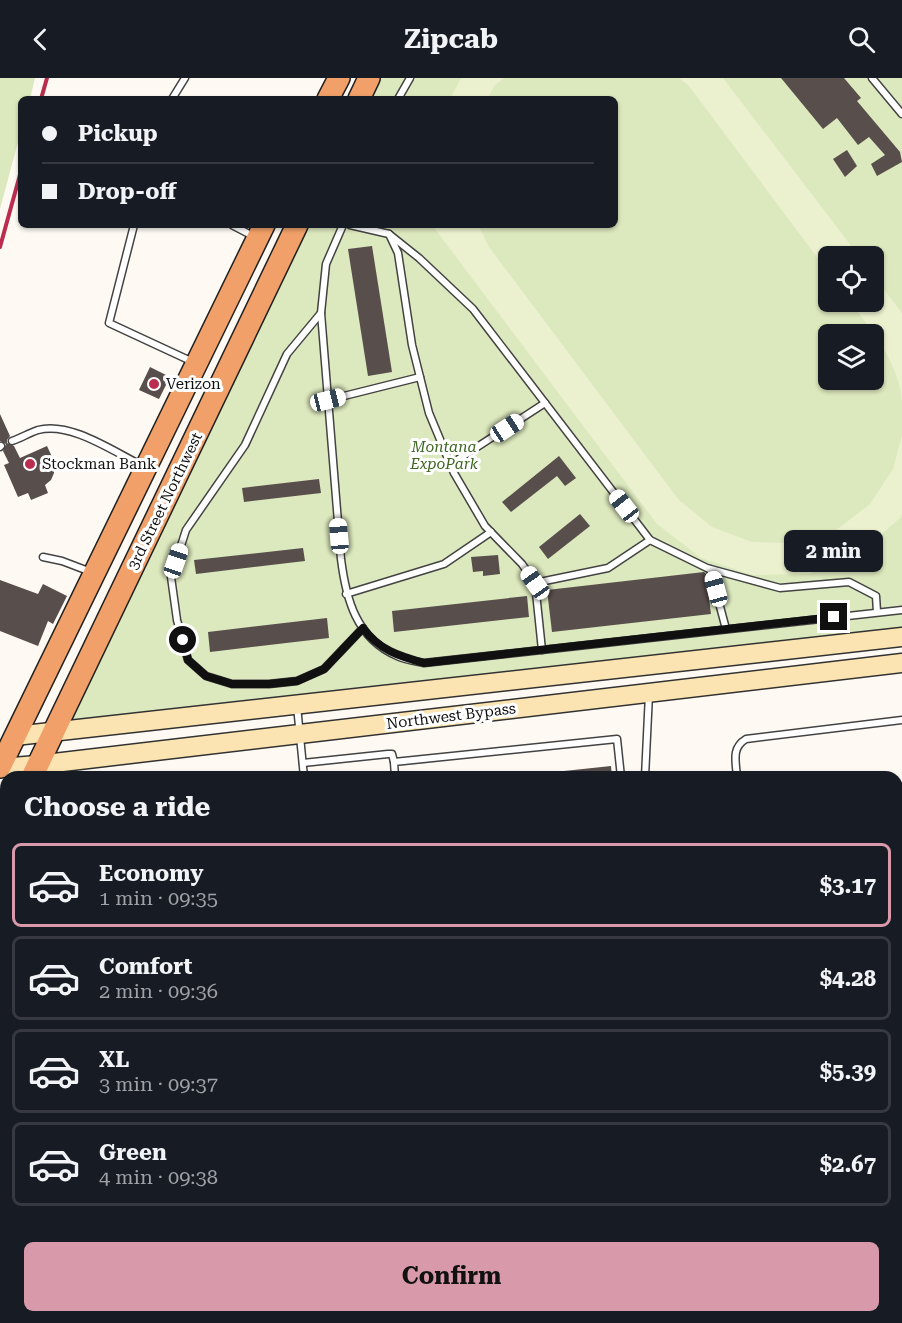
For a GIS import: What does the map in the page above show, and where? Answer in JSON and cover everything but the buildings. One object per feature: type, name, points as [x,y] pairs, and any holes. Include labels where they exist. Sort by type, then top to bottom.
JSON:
[{"type":"highway","points":[[330,96],[339,78]]},
{"type":"highway","points":[[360,96],[369,78]]},
{"type":"highway","name":"3rd Street Northwest","points":[[35,771],[296,228]]},
{"type":"highway","points":[[0,767],[261,232]]},
{"type":"main road","name":"Northwest Bypass","points":[[15,736],[902,637]]},
{"type":"main road","name":"Northwest Bypass","points":[[0,767],[35,771],[300,734],[902,663]]},
{"type":"lane","points":[[174,96],[185,78]]},
{"type":"lane","points":[[400,96],[410,78]]},
{"type":"lane","points":[[872,78],[902,114]]},
{"type":"lane","points":[[133,228],[109,323],[196,364]]},
{"type":"lane","points":[[244,228],[261,232]]},
{"type":"lane","points":[[342,228],[326,264],[321,313],[341,559],[346,594],[353,614],[370,637],[396,656],[424,663],[902,610]]},
{"type":"lane","points":[[363,228],[389,234],[473,309],[650,540],[710,569],[780,588],[849,582],[876,596],[878,612]]},
{"type":"lane","points":[[389,234],[398,253],[412,345],[429,413],[451,464],[485,526],[522,564],[535,583],[542,650]]},
{"type":"lane","points":[[321,313],[287,354],[245,445],[186,531],[171,577],[177,620],[188,660],[206,676],[232,684],[297,681],[324,669],[363,628]]},
{"type":"lane","points":[[328,400],[420,377]]},
{"type":"lane","points":[[451,464],[545,403]]},
{"type":"lane","points":[[12,441],[39,430],[72,431],[146,468]]},
{"type":"lane","points":[[346,594],[444,564],[491,532]]},
{"type":"lane","points":[[535,583],[608,568],[650,540]]},
{"type":"lane","points":[[43,557],[62,561],[94,574]]},
{"type":"lane","points":[[710,569],[726,629]]},
{"type":"lane","points":[[645,771],[649,693]]},
{"type":"lane","points":[[297,704],[304,771]]},
{"type":"lane","points":[[737,771],[735,750],[746,739],[902,720]]},
{"type":"lane","points":[[394,762],[617,739],[620,771]]},
{"type":"lane","points":[[303,763],[392,754],[395,771]]},
{"type":"green space","points":[[0,78],[35,78],[31,96],[18,96],[18,142],[0,209]]},
{"type":"green space","name":"Montana ExpoPark","points":[[369,78],[902,78],[902,637],[55,730],[297,228],[618,228],[618,96],[360,96]]},
{"type":"green space","points":[[461,78],[504,78],[495,85],[489,96],[452,96]]},
{"type":"green space","points":[[679,78],[723,78],[851,246],[818,246],[818,259],[689,86]]},
{"type":"green space","points":[[434,228],[480,228],[489,247],[679,500],[712,527],[752,542],[795,543],[836,530],[870,504],[893,469],[902,435],[902,515],[900,518],[859,554],[808,574],[753,575],[701,558],[657,524]]},
{"type":"green space","points":[[884,289],[902,313],[902,402],[896,374],[884,349],[884,324],[866,324],[857,312],[884,312]]},
{"type":"railway","points":[[42,96],[47,78]]},
{"type":"railway","points":[[0,247],[18,182]]},
{"type":"place","name":"Verizon","points":[[154,384]]},
{"type":"place","name":"Stockman Bank","points":[[30,464]]},
{"type":"route","points":[[183,640],[188,660],[206,676],[232,684],[269,684],[297,681],[324,669],[363,628],[370,637],[396,656],[424,663],[834,617]]}]
